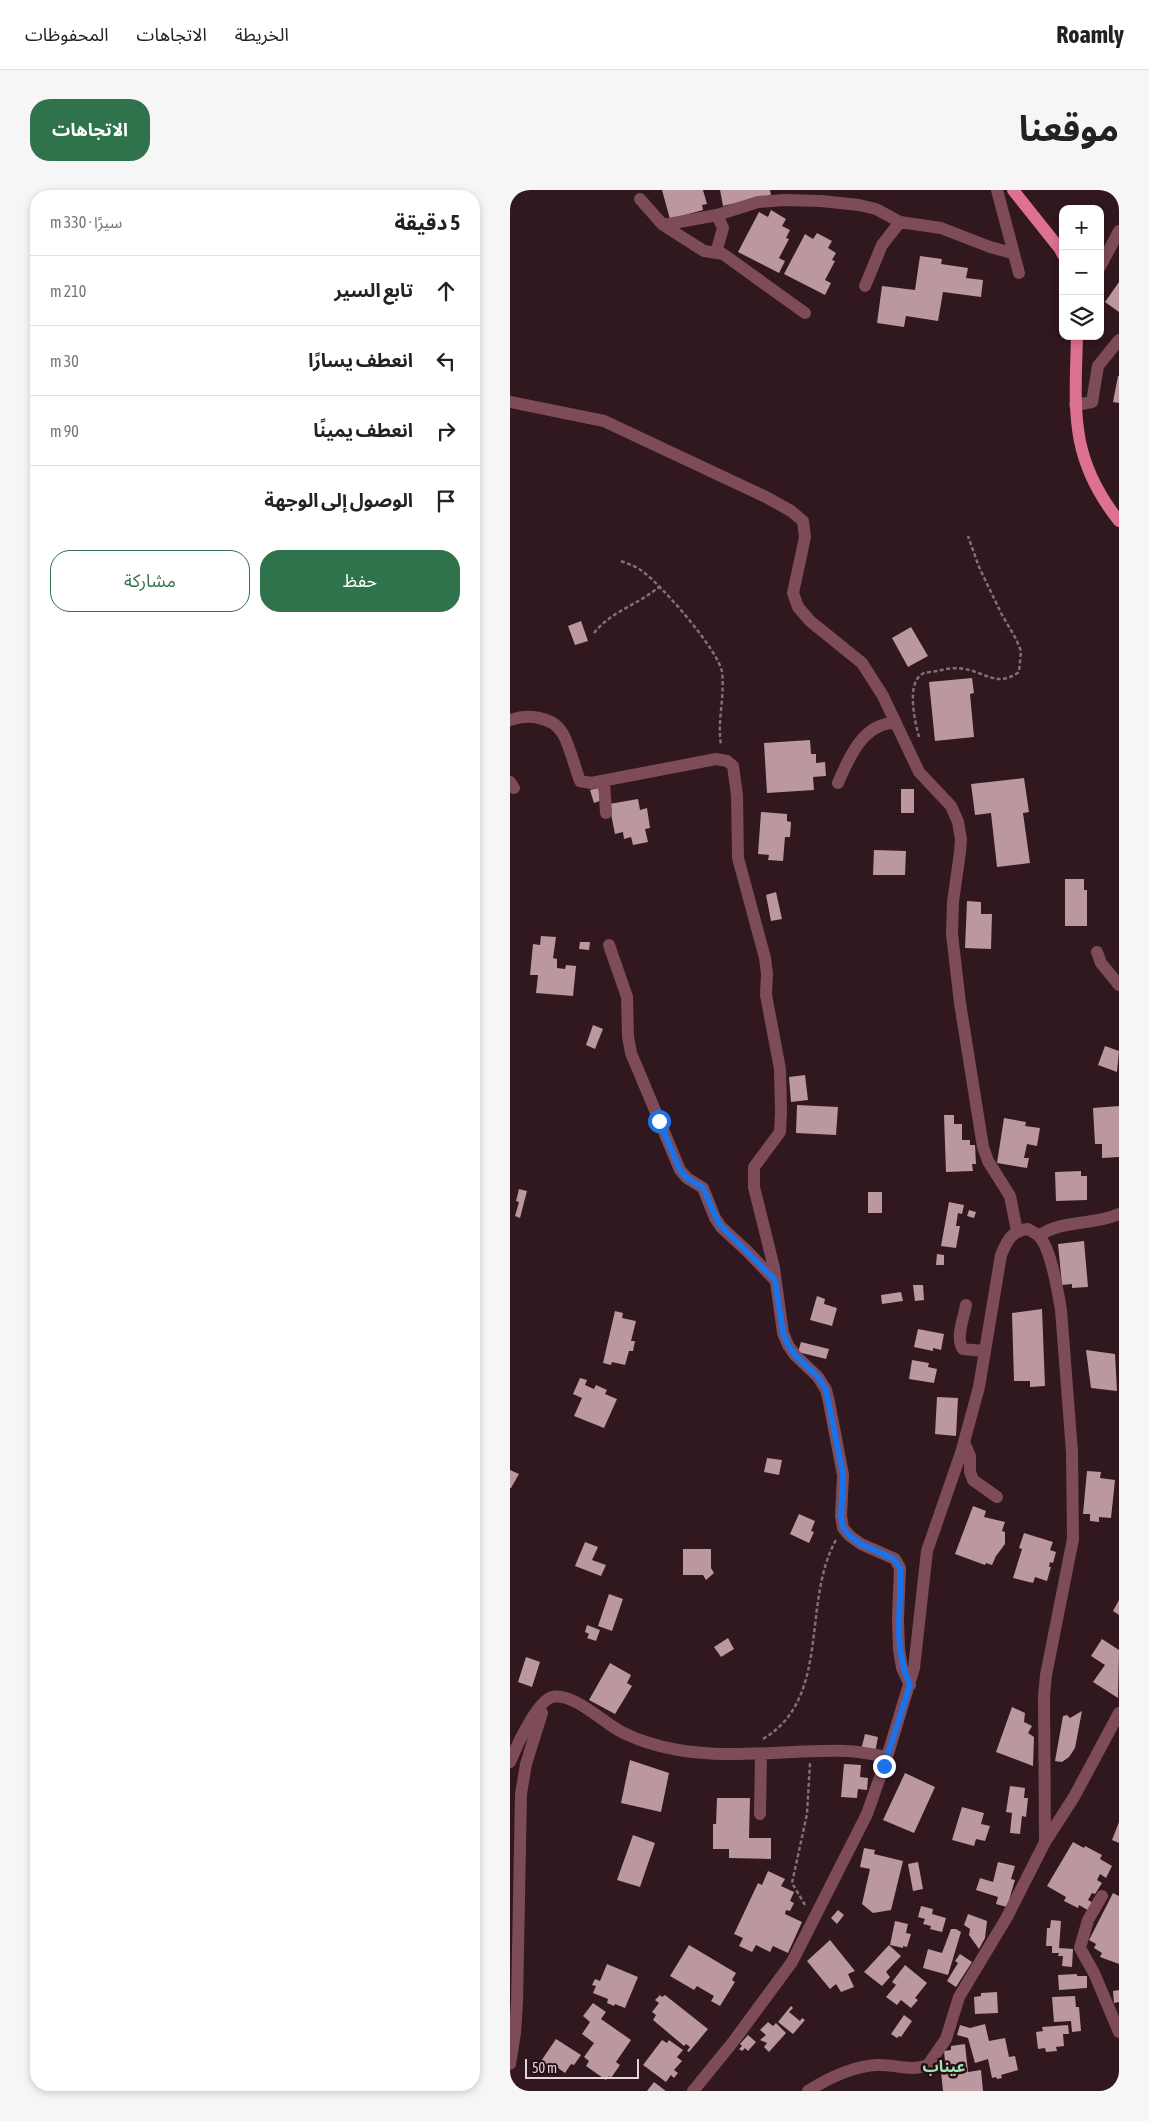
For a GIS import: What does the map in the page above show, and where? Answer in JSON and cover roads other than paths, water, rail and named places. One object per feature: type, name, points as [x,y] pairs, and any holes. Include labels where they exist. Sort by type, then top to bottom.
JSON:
[{"type":"main road","points":[[1013,190],[1060,250]]},
{"type":"main road","points":[[1077,340],[1075,405],[1080,444],[1088,470],[1098,492],[1119,521]]},
{"type":"street","points":[[997,190],[1012,253],[1019,273]]},
{"type":"street","points":[[640,199],[663,225],[704,251],[723,254],[805,313]]},
{"type":"street","points":[[663,225],[717,215],[758,202],[785,200],[821,201],[876,209],[900,222],[941,228],[990,247],[1012,253]]},
{"type":"street","points":[[716,253],[723,228],[717,215]]},
{"type":"street","points":[[864,286],[882,245],[900,222]]},
{"type":"street","points":[[1104,259],[1119,231]]},
{"type":"street","points":[[1075,405],[1092,402],[1098,366],[1119,340]]},
{"type":"street","points":[[510,402],[604,421],[766,497],[798,515],[803,521],[805,537],[793,593],[798,607],[810,621],[862,664],[883,696],[919,772],[951,806],[958,822],[961,839],[953,902],[952,934],[960,1003],[983,1147],[988,1161],[1010,1196],[1017,1230]]},
{"type":"street","points":[[510,720],[530,717],[554,724],[563,734],[580,782],[604,781],[716,759],[727,760],[733,766],[737,795],[738,858],[765,958],[767,974],[766,995],[782,1089],[780,1132],[759,1158],[754,1167],[753,1177],[775,1280],[783,1333],[795,1355],[818,1377],[826,1390],[843,1475],[841,1516],[843,1528],[861,1544],[894,1559],[900,1568],[899,1649],[902,1668],[910,1685]]},
{"type":"street","points":[[838,783],[848,759],[864,738],[879,725],[896,723]]},
{"type":"street","points":[[604,781],[606,813]]},
{"type":"street","points":[[609,945],[627,997],[628,1036],[631,1053],[675,1160],[687,1178],[703,1188],[715,1218],[721,1227],[756,1259],[775,1280]]},
{"type":"street","points":[[1097,952],[1101,963],[1119,985]]},
{"type":"street","points":[[1039,1236],[1055,1226],[1092,1223],[1119,1214]]},
{"type":"street","points":[[693,2091],[733,2042],[792,1962],[833,1878],[863,1823],[910,1685],[917,1648],[927,1551],[964,1442],[979,1387],[1001,1255],[1007,1240],[1017,1230],[1028,1229],[1039,1236],[1046,1249],[1057,1282],[1061,1310],[1074,1500],[1070,1564],[1046,1675],[1044,1696],[1045,1842]]},
{"type":"street","points":[[966,1305],[960,1346],[963,1349],[984,1351]]},
{"type":"street","points":[[964,1442],[970,1456],[970,1472],[973,1480],[997,1497]]},
{"type":"street","points":[[510,1762],[519,1741],[545,1699],[554,1696],[568,1698],[619,1731],[646,1742],[673,1749],[708,1754],[847,1751],[887,1757]]},
{"type":"street","points":[[510,2064],[517,2002],[521,1794],[526,1764],[545,1699]]},
{"type":"street","points":[[808,2091],[824,2082],[868,2066],[903,2068],[928,2065],[946,2040],[959,1997],[1007,1917],[1045,1842],[1074,1797],[1119,1713]]},
{"type":"street","points":[[760,1814],[761,1754]]},
{"type":"street","points":[[1102,1896],[1088,1920],[1080,1948],[1094,1973],[1119,2032]]},
{"type":"district","name":"عيناب","points":[[944,2066]]}]
